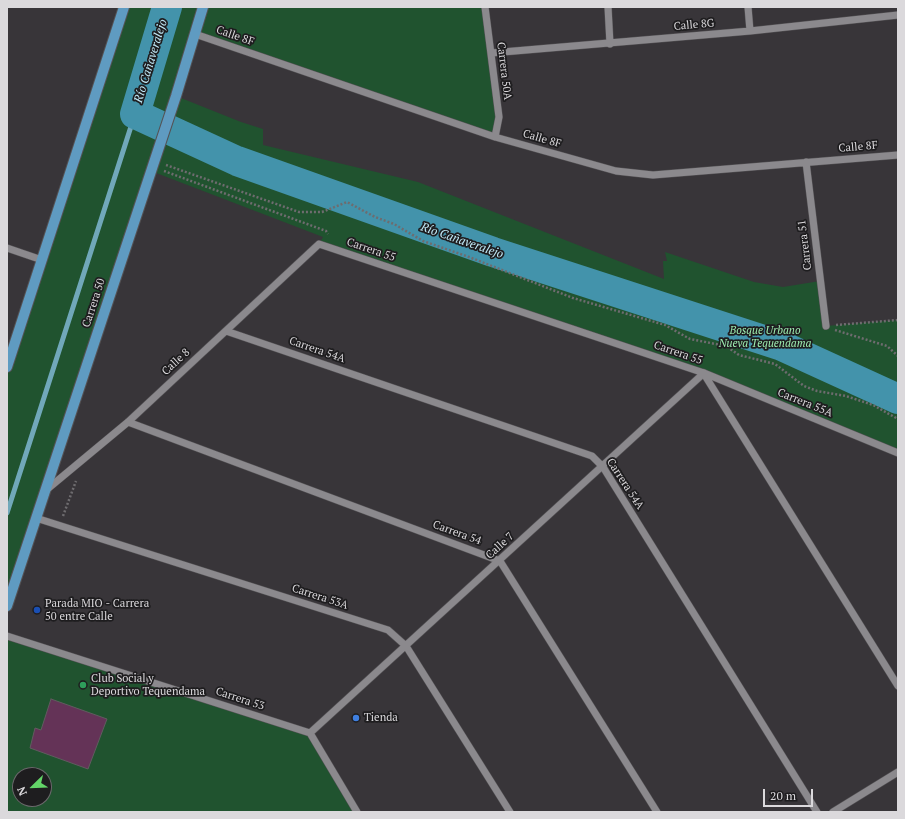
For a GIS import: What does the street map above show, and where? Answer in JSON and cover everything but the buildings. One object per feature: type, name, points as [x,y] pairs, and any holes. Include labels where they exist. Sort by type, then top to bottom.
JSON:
[{"type":"main road","points":[[7,367],[124,7]]},
{"type":"main road","name":"Carrera 50","points":[[7,606],[176,96],[203,7]]},
{"type":"street","name":"Carrera 50A","points":[[485,7],[499,117],[495,137]]},
{"type":"street","points":[[608,7],[610,44]]},
{"type":"street","points":[[748,7],[750,31]]},
{"type":"street","name":"Calle 8G","points":[[491,53],[750,31],[898,15]]},
{"type":"street","name":"Calle 8F","points":[[195,34],[495,137],[616,171],[645,174],[898,155]]},
{"type":"street","name":"Carrera 51","points":[[806,162],[826,326]]},
{"type":"street","name":"Calle 8","points":[[45,491],[128,422],[319,244]]},
{"type":"street","name":"Carrera 55","points":[[319,244],[704,374],[898,686]]},
{"type":"street","points":[[7,248],[42,260]]},
{"type":"street","name":"Carrera 54A","points":[[226,331],[592,456],[603,467],[817,812]]},
{"type":"street","name":"Carrera 55A","points":[[704,374],[898,453]]},
{"type":"street","name":"Calle 7","points":[[310,734],[704,374]]},
{"type":"street","name":"Carrera 54","points":[[128,422],[500,561]]},
{"type":"street","name":"Carrera 53A","points":[[36,518],[388,630],[406,646],[510,812]]},
{"type":"street","points":[[500,561],[657,812]]},
{"type":"street","name":"Carrera 53","points":[[7,636],[310,734]]},
{"type":"street","points":[[310,734],[357,812]]},
{"type":"street","points":[[833,812],[898,772]]},
{"type":"path","points":[[155,160],[299,212],[322,212],[347,202],[394,224],[423,241],[469,257],[573,298],[664,325],[690,339],[726,346],[739,355],[775,364],[804,386],[816,391],[846,396],[873,405],[898,420]]},
{"type":"path","points":[[826,326],[898,320]]},
{"type":"path","points":[[826,326],[843,333],[887,346],[898,356]]},
{"type":"green space","name":"Bosque Urbano Nueva Tequendama","points":[[124,7],[485,7],[499,117],[495,137],[195,34],[176,96],[241,122],[263,129],[263,145],[418,182],[664,279],[663,261],[667,261],[665,252],[754,282],[783,287],[820,281],[826,326],[898,320],[898,454],[704,373],[319,244],[323,237],[151,171],[7,606],[7,367]]},
{"type":"green space","name":"Club Social y Deportivo Tequendama","points":[[7,636],[310,733],[357,812],[7,812]]},
{"type":"waterway","name":"Río Cañaveralejo","points":[[167,7],[135,114],[237,161],[493,252],[782,346],[898,399]]},
{"type":"waterway","points":[[7,513],[135,114]]},
{"type":"place","name":"Parada MIO - Carrera 50 entre Calle","points":[[37,610]]},
{"type":"place","name":"Club Social y Deportivo Tequendama","points":[[83,685]]},
{"type":"place","name":"Tienda","points":[[356,718]]}]
